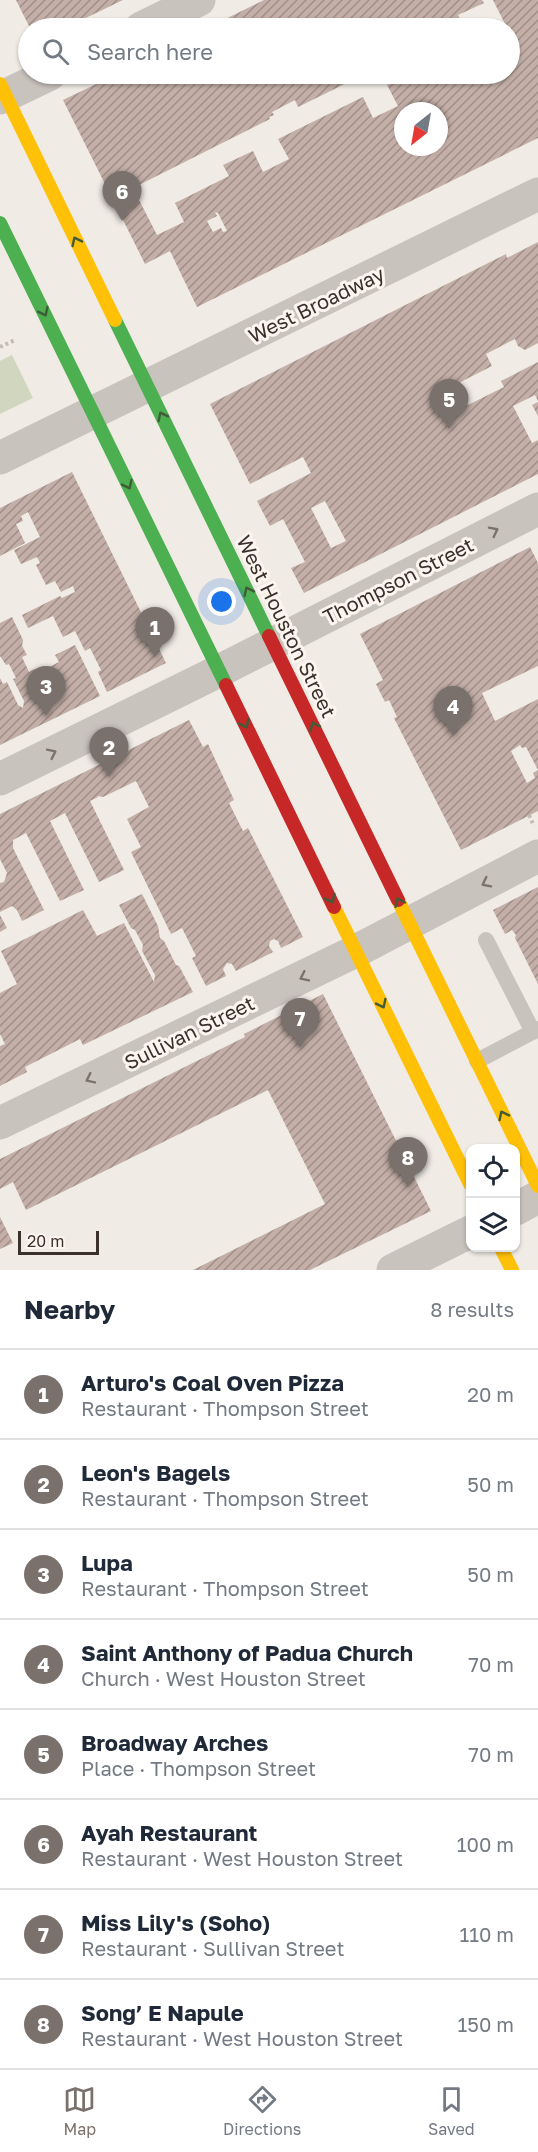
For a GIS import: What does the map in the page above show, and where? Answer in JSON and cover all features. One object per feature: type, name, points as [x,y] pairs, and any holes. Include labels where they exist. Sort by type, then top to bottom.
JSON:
[{"type":"main road","name":"West Houston Street","points":[[2,92],[538,1186]]},
{"type":"main road","points":[[0,223],[466,1174]]},
{"type":"main road","points":[[503,1252],[512,1270]]},
{"type":"street","points":[[162,18],[199,0]]},
{"type":"street","points":[[2,92],[23,84]]},
{"type":"street","name":"West Broadway","points":[[0,458],[538,194]]},
{"type":"street","name":"Thompson Street","points":[[0,779],[538,509]]},
{"type":"street","name":"Sullivan Street","points":[[0,1123],[410,923],[536,841]]},
{"type":"street","points":[[520,1207],[538,1197]]},
{"type":"street","points":[[393,1270],[466,1234]]},
{"type":"lane","points":[[477,1060],[536,1030],[486,940]]},
{"type":"path","points":[[0,348],[15,340]]},
{"type":"path","points":[[530,815],[536,841]]},
{"type":"green space","points":[[12,355],[33,398],[0,414],[0,361]]},
{"type":"building","points":[[16,0],[123,0],[86,18],[25,18]]},
{"type":"building","points":[[264,0],[482,0],[484,3],[458,15],[460,18],[227,18]]},
{"type":"building","points":[[493,0],[538,0],[538,138],[197,307],[170,251],[145,264],[63,100],[96,84],[345,84],[298,107],[295,100],[272,112],[274,115],[269,117],[270,119],[133,188],[157,235],[184,222],[175,203],[229,176],[223,165],[253,151],[263,172],[289,159],[278,139],[363,97],[373,118],[394,108],[394,156],[448,156],[448,102],[396,102],[387,85],[389,84],[520,84],[520,18],[502,18]],"holes":[[[215,212],[218,213],[227,231],[223,232],[221,228],[213,232],[207,221],[217,216]]]},
{"type":"building","points":[[538,242],[538,343],[525,350],[518,346],[515,339],[486,354],[492,366],[437,394],[448,415],[504,387],[501,381],[538,362],[538,401],[535,395],[513,406],[532,443],[538,440],[538,474],[304,593],[291,568],[305,562],[283,519],[270,526],[257,501],[311,473],[303,457],[250,484],[210,404],[506,254],[507,258]],"holes":[[[325,501],[346,541],[331,548],[311,508]]]},
{"type":"building","points":[[538,402],[538,416],[532,405]]},
{"type":"building","points":[[72,472],[166,663],[107,692],[98,672],[101,670],[90,648],[85,651],[75,631],[63,637],[53,616],[28,628],[22,615],[60,596],[62,598],[75,592],[73,586],[61,592],[55,581],[46,585],[36,565],[40,563],[37,557],[21,564],[14,550],[40,537],[28,512],[21,516],[23,521],[16,524],[25,543],[0,556],[0,508]]},
{"type":"building","points":[[530,547],[538,563],[538,666],[482,693],[495,721],[538,699],[538,770],[538,811],[461,850],[394,718],[397,717],[389,700],[385,702],[376,684],[383,680],[360,634]],"holes":[[[520,745],[522,748],[526,747],[538,770],[533,773],[535,778],[527,783],[511,751]]]},
{"type":"building","points":[[12,617],[27,655],[22,657],[29,672],[34,669],[45,692],[50,694],[39,672],[59,662],[55,655],[75,645],[100,696],[0,745],[0,678],[3,684],[7,682],[18,705],[23,708],[24,701],[13,679],[16,678],[9,664],[6,665],[0,656],[0,623]]},
{"type":"building","points":[[189,720],[203,747],[208,744],[234,800],[229,803],[243,831],[248,828],[303,937],[281,948],[278,941],[274,939],[270,941],[269,946],[273,952],[236,971],[232,964],[227,963],[223,969],[226,976],[206,986],[192,958],[196,956],[182,928],[171,934],[131,852],[141,847],[127,819],[149,807],[136,781],[90,801],[124,870],[99,882],[65,813],[50,821],[84,890],[60,901],[26,833],[13,840],[13,848],[44,910],[22,921],[17,910],[12,906],[0,912],[0,883],[4,882],[7,873],[0,859],[0,814]]},
{"type":"building","points":[[538,887],[538,984],[515,938],[516,935],[512,930],[505,934],[493,910]]},
{"type":"building","points":[[142,894],[158,926],[160,938],[164,941],[193,992],[83,1045],[80,1039],[25,1067],[27,1072],[0,1086],[0,1046],[5,1044],[0,1034],[0,993],[17,984],[1,951],[83,910],[97,936],[124,923],[154,982],[155,975],[142,951],[143,945],[119,905]]},
{"type":"building","points":[[0,915],[7,928],[0,932]]},
{"type":"building","points":[[323,994],[431,1211],[310,1270],[193,1270],[325,1204],[268,1090],[26,1210],[13,1182],[0,1189],[0,1159],[245,1037],[244,1034]]},
{"type":"building","points":[[0,1217],[13,1243],[0,1249]]},
{"type":"traffic: fast","points":[[0,223],[226,685]]},
{"type":"traffic: fast","points":[[115,320],[269,636]]},
{"type":"traffic: slow","points":[[0,84],[115,320]]},
{"type":"traffic: slow","points":[[398,900],[538,1186]]},
{"type":"traffic: slow","points":[[334,907],[466,1176]]},
{"type":"traffic: slow","points":[[503,1252],[512,1270]]},
{"type":"traffic: jam","points":[[269,636],[398,900]]},
{"type":"traffic: jam","points":[[226,685],[334,907]]},
{"type":"place","name":"Ayah Restaurant","points":[[122,221]]},
{"type":"place","name":"Broadway Arches","points":[[449,429]]},
{"type":"place","name":"Arturo's Coal Oven Pizza","points":[[155,657]]},
{"type":"place","name":"Lupa","points":[[46,716]]},
{"type":"place","name":"Saint Anthony of Padua Church","points":[[453,736]]},
{"type":"place","name":"Leon's Bagels","points":[[109,777]]},
{"type":"place","name":"Miss Lily's (Soho)","points":[[300,1048]]},
{"type":"place","name":"Song’ E Napule","points":[[408,1187]]}]
